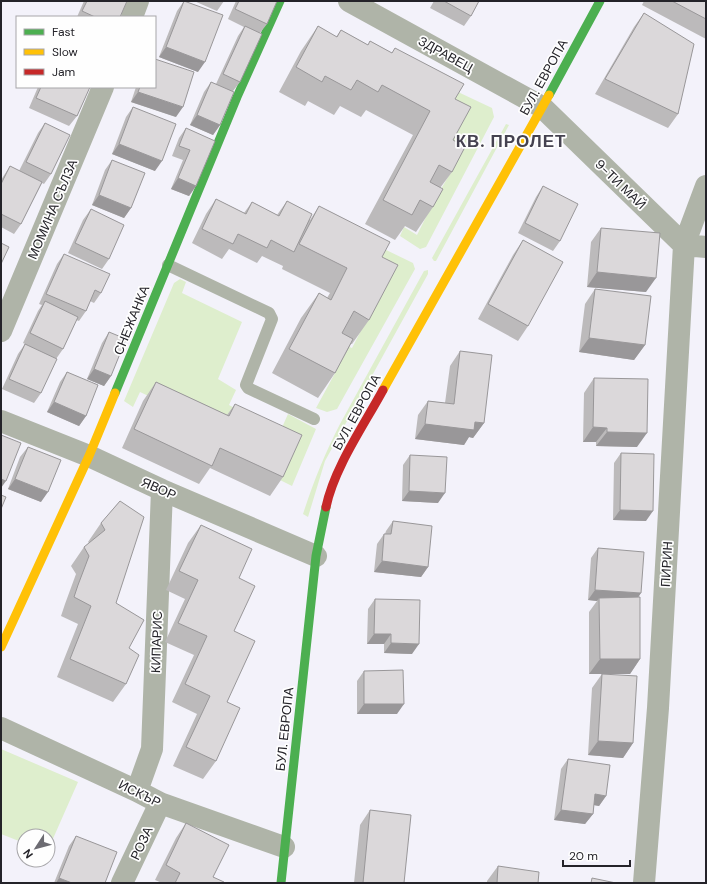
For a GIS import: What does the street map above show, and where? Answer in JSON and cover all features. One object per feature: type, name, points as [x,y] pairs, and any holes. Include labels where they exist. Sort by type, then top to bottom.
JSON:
[{"type":"street","points":[[132,16],[138,1]]},
{"type":"street","name":"СНЕЖАНКА","points":[[1,647],[89,456],[237,97],[280,1]]},
{"type":"street","name":"ЗДРАВЕЦ","points":[[349,1],[542,106]]},
{"type":"street","name":"БУЛ. ЕВРОПА","points":[[281,883],[316,556],[328,496],[338,470],[600,1]]},
{"type":"street","name":"МОМИНА СЪЛЗА","points":[[1,331],[102,88]]},
{"type":"street","name":"9-ТИ МАЙ","points":[[542,106],[684,245]]},
{"type":"street","name":"ПИРИН","points":[[644,883],[658,708],[684,245],[706,186]]},
{"type":"street","points":[[684,245],[706,247]]},
{"type":"street","name":"ЯВОР","points":[[1,421],[89,456],[162,490],[316,556]]},
{"type":"street","name":"КИПАРИС","points":[[137,791],[152,749],[162,490]]},
{"type":"street","name":"ИСКЪР","points":[[1,728],[160,803],[284,847]]},
{"type":"street","name":"РОЗА","points":[[122,883],[160,803]]},
{"type":"lane","points":[[168,265],[269,313],[272,319],[246,385],[248,388],[314,419]]},
{"type":"green space","points":[[458,92],[492,108],[494,117],[426,247],[420,249],[400,236],[404,227],[417,235],[435,199],[451,172],[439,165],[458,131],[443,123]]},
{"type":"green space","points":[[506,124],[509,125],[436,261],[434,261],[432,258]]},
{"type":"green space","points":[[345,230],[413,263],[415,269],[337,409],[327,412],[316,408],[340,364],[345,345],[352,348],[383,288]]},
{"type":"green space","points":[[428,270],[428,274],[325,461],[308,517],[303,514],[320,468],[340,424],[424,271]]},
{"type":"green space","points":[[180,279],[186,282],[182,293],[242,322],[218,379],[236,390],[229,405],[280,432],[288,414],[316,429],[292,486],[280,480],[212,426],[140,392],[133,407],[124,401],[174,283]]},
{"type":"green space","points":[[1,749],[78,782],[56,832],[56,828],[16,828],[16,840],[1,834]]},
{"type":"building","points":[[87,1],[127,1],[120,16],[93,16],[82,11]]},
{"type":"building","points":[[184,1],[223,15],[205,62],[166,47]]},
{"type":"building","points":[[239,1],[277,1],[267,24],[235,9]]},
{"type":"building","points":[[444,1],[479,1],[471,16]]},
{"type":"building","points":[[672,1],[706,1],[706,19]]},
{"type":"building","points":[[644,13],[694,44],[678,114],[605,79]]},
{"type":"building","points":[[245,26],[262,34],[240,82],[223,74]]},
{"type":"building","points":[[318,26],[337,37],[341,30],[368,45],[370,41],[392,53],[395,48],[464,84],[455,99],[471,107],[453,140],[465,147],[452,172],[439,165],[430,182],[443,189],[433,207],[420,200],[412,215],[383,200],[430,111],[382,85],[378,92],[357,80],[351,90],[325,76],[322,82],[296,67]]},
{"type":"building","points":[[156,59],[194,72],[183,107],[138,92],[140,88],[156,88]]},
{"type":"building","points":[[211,82],[234,92],[220,125],[197,115]]},
{"type":"building","points":[[41,88],[90,88],[77,116],[36,98]]},
{"type":"building","points":[[133,107],[176,124],[162,161],[119,144]]},
{"type":"building","points":[[45,123],[70,135],[51,174],[26,162]]},
{"type":"building","points":[[186,128],[215,141],[196,186],[178,178],[190,150],[179,146]]},
{"type":"building","points":[[112,160],[145,173],[131,208],[99,195]]},
{"type":"building","points":[[10,166],[42,182],[21,224],[1,214],[1,184]]},
{"type":"building","points":[[543,186],[578,204],[560,241],[525,223]]},
{"type":"building","points":[[216,199],[246,214],[252,202],[279,216],[287,201],[312,214],[294,252],[271,240],[267,248],[238,234],[233,244],[202,229]]},
{"type":"building","points":[[319,206],[390,242],[382,257],[398,265],[369,320],[354,311],[342,333],[353,339],[335,373],[289,349],[319,293],[331,300],[347,268],[299,244]]},
{"type":"building","points":[[91,209],[124,225],[109,259],[75,243]]},
{"type":"building","points":[[601,228],[660,233],[656,278],[597,272]]},
{"type":"building","points":[[523,240],[563,262],[528,326],[488,304]]},
{"type":"building","points":[[1,243],[9,247],[1,264]]},
{"type":"building","points":[[64,254],[110,274],[101,293],[95,290],[86,311],[46,294]]},
{"type":"building","points":[[595,289],[651,296],[645,345],[589,338]]},
{"type":"building","points":[[45,301],[78,317],[63,349],[30,333]]},
{"type":"building","points":[[109,332],[126,339],[111,376],[94,369]]},
{"type":"building","points":[[25,344],[57,359],[41,393],[9,379]]},
{"type":"building","points":[[460,351],[492,355],[484,423],[475,422],[474,430],[425,424],[428,401],[454,404]]},
{"type":"building","points":[[67,372],[98,385],[86,416],[54,402]]},
{"type":"building","points":[[594,378],[648,379],[647,433],[607,432],[607,428],[593,427]]},
{"type":"building","points":[[156,382],[229,416],[235,404],[302,435],[283,477],[220,448],[212,466],[134,429]]},
{"type":"building","points":[[1,435],[21,443],[6,481],[1,479]]},
{"type":"building","points":[[28,447],[61,460],[48,492],[15,479]]},
{"type":"building","points":[[621,453],[654,454],[653,511],[620,510]]},
{"type":"building","points":[[410,455],[447,457],[445,493],[409,491]]},
{"type":"building","points":[[1,495],[6,497],[1,509]]},
{"type":"building","points":[[120,501],[144,517],[116,603],[144,620],[129,648],[139,655],[126,684],[70,659],[91,606],[74,597],[89,556],[84,547],[105,530],[101,523]]},
{"type":"building","points":[[393,521],[432,526],[428,567],[382,561],[384,534],[391,534]]},
{"type":"building","points":[[201,525],[252,549],[239,578],[255,586],[234,631],[255,641],[227,702],[240,708],[216,761],[186,747],[210,696],[185,684],[207,636],[178,623],[198,580],[179,571]]},
{"type":"building","points":[[598,548],[644,552],[641,593],[595,590]]},
{"type":"building","points":[[640,597],[640,659],[600,659],[599,598]]},
{"type":"building","points":[[375,599],[420,600],[419,644],[391,643],[391,634],[374,634]]},
{"type":"building","points":[[403,670],[404,704],[364,704],[364,671]]},
{"type":"building","points":[[602,674],[637,676],[633,743],[598,741]]},
{"type":"building","points":[[568,759],[610,765],[606,796],[595,794],[593,814],[561,810]]},
{"type":"building","points":[[370,810],[411,815],[404,883],[363,883]]},
{"type":"building","points":[[186,823],[229,845],[213,877],[224,883],[175,883],[180,873],[166,865]]},
{"type":"building","points":[[76,836],[117,852],[105,883],[72,883],[59,878]]},
{"type":"building","points":[[498,866],[539,872],[538,883],[497,883]]},
{"type":"building","points":[[592,878],[616,883],[591,883]]},
{"type":"traffic: fast","points":[[115,393],[237,97],[280,1]]},
{"type":"traffic: fast","points":[[549,95],[600,1]]},
{"type":"traffic: fast","points":[[281,883],[316,556],[326,507]]},
{"type":"traffic: slow","points":[[383,390],[549,95]]},
{"type":"traffic: slow","points":[[1,647],[89,456],[115,393]]},
{"type":"traffic: jam","points":[[326,507],[330,492],[343,462],[383,390]]},
{"type":"district","name":"КВ. ПРОЛЕТ","points":[[511,141]]}]
